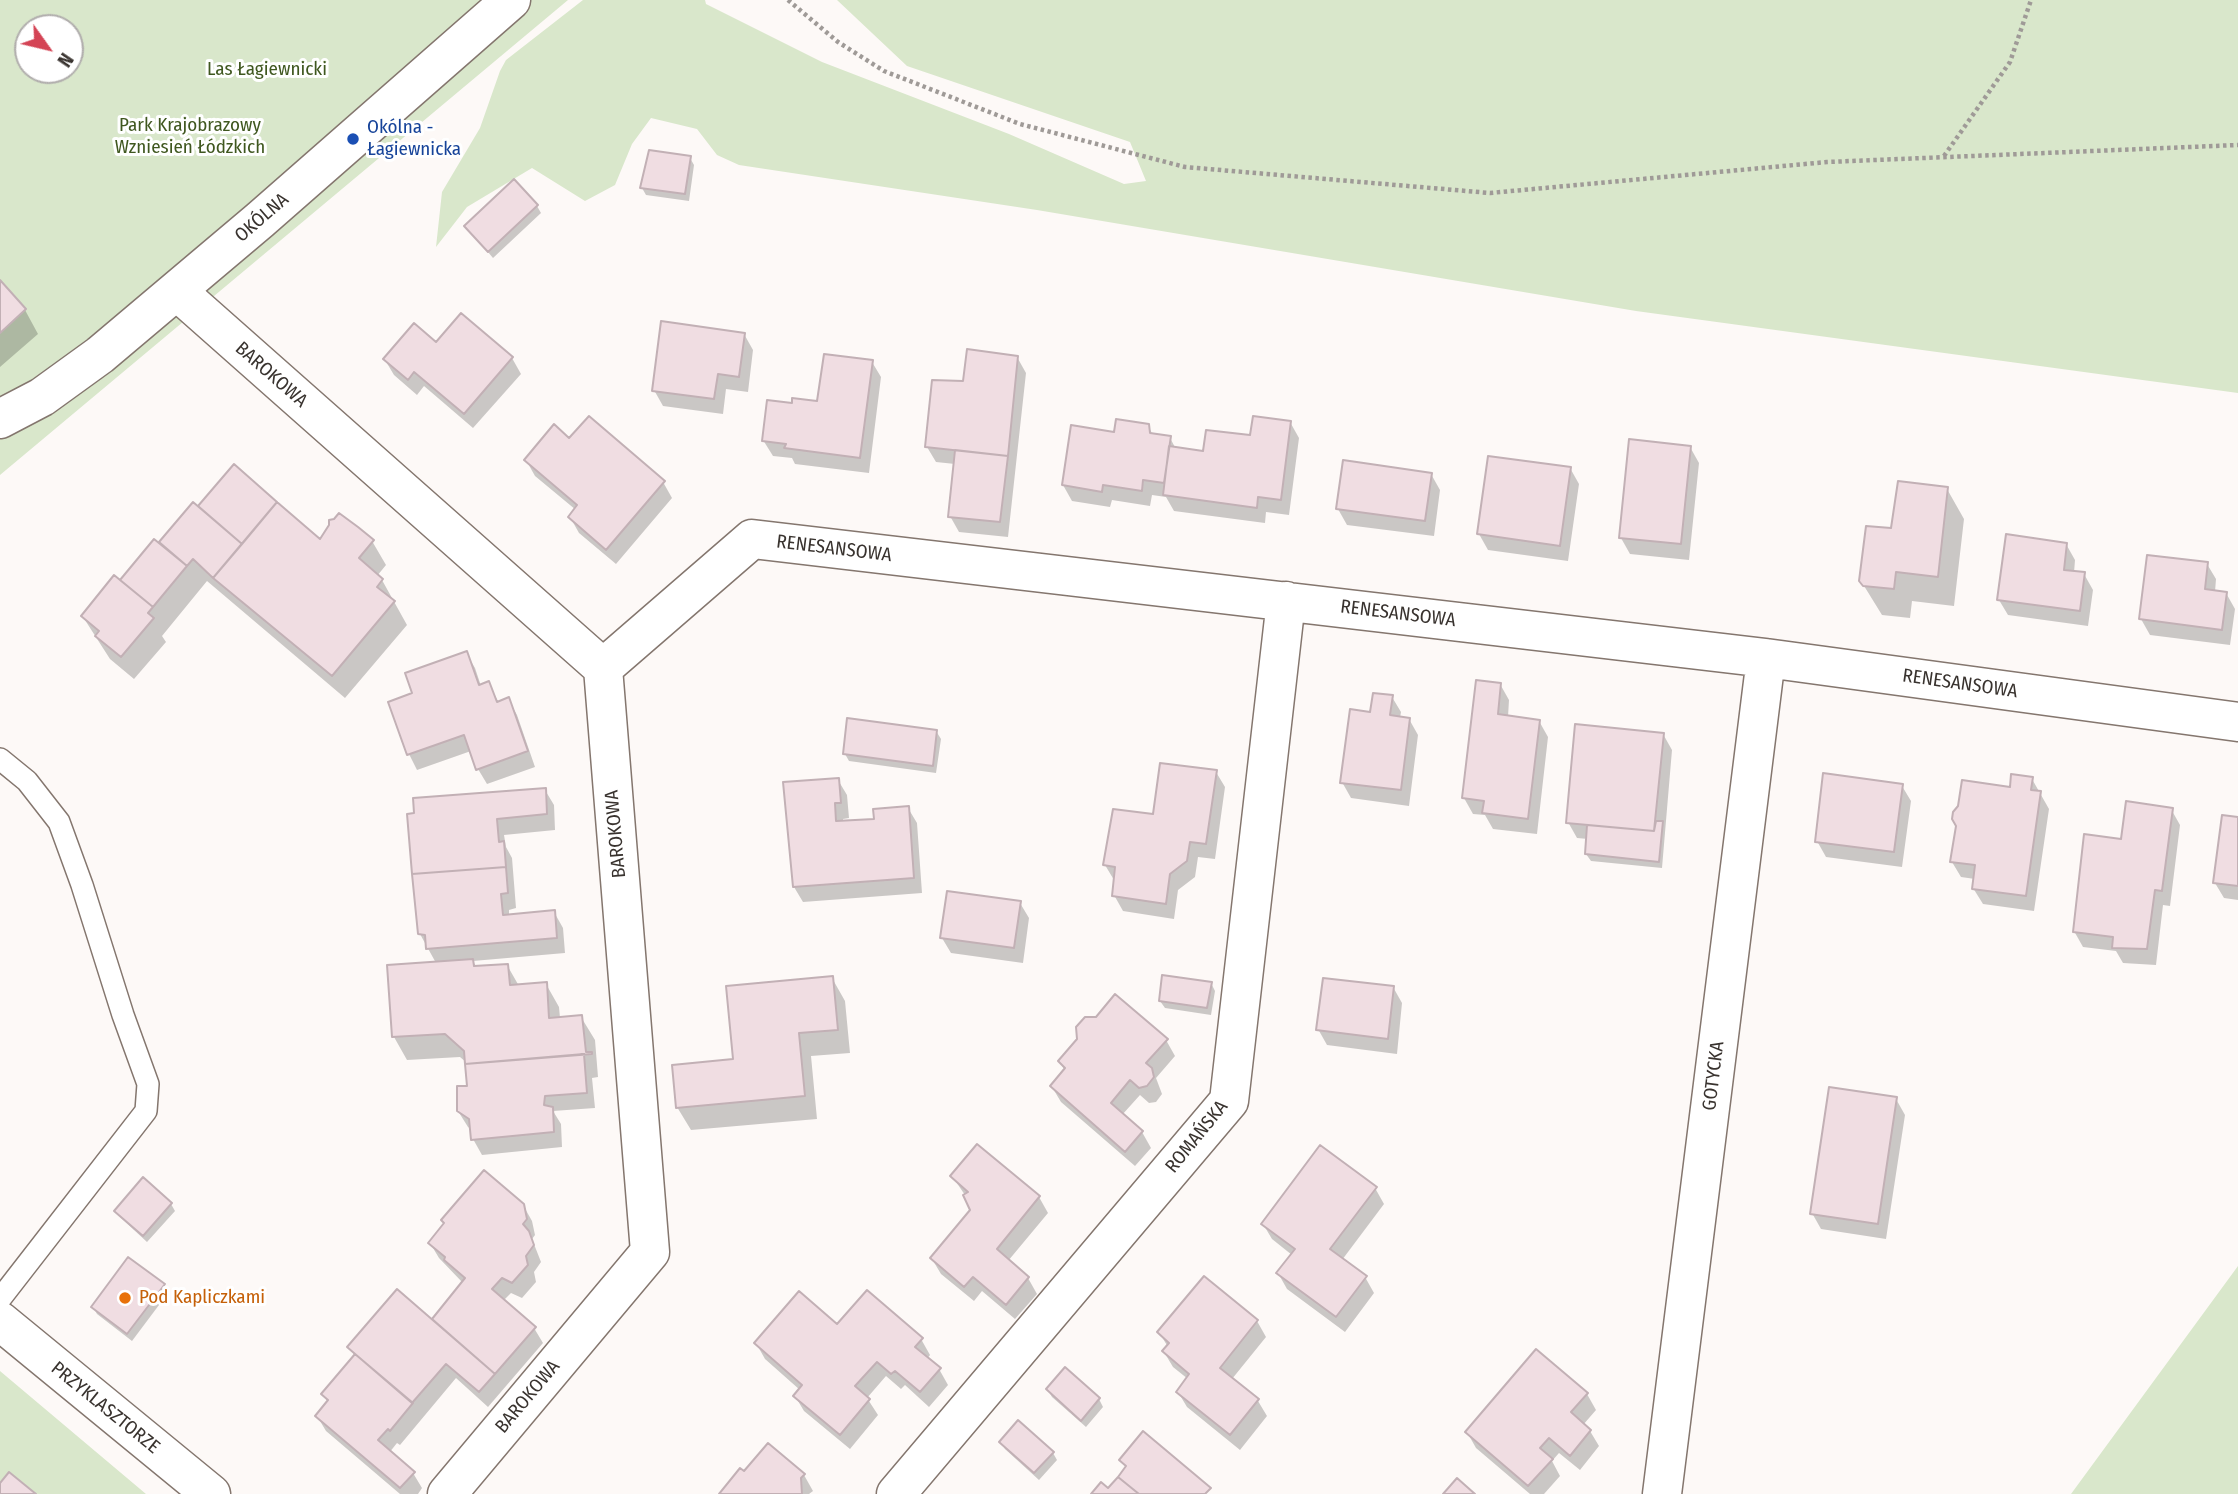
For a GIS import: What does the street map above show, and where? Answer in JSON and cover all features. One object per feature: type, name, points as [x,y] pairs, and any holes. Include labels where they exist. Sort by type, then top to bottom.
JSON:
[{"type":"street","name":"OKÓLNA","points":[[0,419],[42,397],[82,369],[177,291],[511,0]]},
{"type":"street","name":"BAROKOWA","points":[[177,291],[603,668],[650,1252],[447,1494]]},
{"type":"street","name":"RENESANSOWA","points":[[603,668],[752,539],[1766,657],[2238,722]]},
{"type":"street","name":"ROMAŃSKA","points":[[896,1494],[1230,1101],[1286,601]]},
{"type":"street","name":"GOTYCKA","points":[[1662,1494],[1766,657]]},
{"type":"street","name":"PRZYKLASZTORZE","points":[[0,1321],[211,1494]]},
{"type":"lane","points":[[0,759],[27,781],[59,822],[148,1084],[146,1111],[0,1299]]},
{"type":"path","points":[[788,0],[838,42],[884,71],[1020,124],[1185,167],[1490,193],[1826,162],[2238,145]]},
{"type":"path","points":[[1944,156],[2010,62],[2031,0]]},
{"type":"green space","name":"Park Krajobrazowy Wzniesień Łódzkich","points":[[0,0],[568,0],[0,475]]},
{"type":"green space","points":[[583,0],[705,0],[706,4],[822,62],[1009,134],[1124,184],[1146,181],[1130,142],[907,66],[837,0],[2238,0],[2238,393],[1636,311],[1037,210],[739,165],[717,155],[697,129],[651,118],[632,144],[615,185],[585,201],[532,168],[467,207],[436,247],[442,192],[480,128],[506,60]]},
{"type":"green space","points":[[2238,1266],[2238,1494],[2071,1494]]},
{"type":"green space","points":[[0,1371],[146,1494],[0,1494]]},
{"type":"building","points":[[649,150],[691,156],[685,194],[640,188]]},
{"type":"building","points":[[514,179],[538,205],[488,252],[464,226]]},
{"type":"building","points":[[0,280],[26,309],[0,333]]},
{"type":"building","points":[[461,313],[513,357],[464,414],[414,372],[408,380],[383,359],[414,323],[436,342]]},
{"type":"building","points":[[661,321],[745,333],[739,377],[718,374],[714,399],[652,391]]},
{"type":"building","points":[[967,349],[1018,356],[1008,456],[925,447],[932,380],[963,381]]},
{"type":"building","points":[[824,354],[873,360],[860,458],[784,448],[786,444],[762,441],[767,400],[792,403],[792,398],[817,401]]},
{"type":"building","points":[[589,416],[665,481],[606,550],[568,517],[577,505],[524,460],[554,424],[569,438]]},
{"type":"building","points":[[1253,416],[1291,421],[1281,500],[1258,497],[1257,508],[1163,495],[1169,446],[1203,451],[1206,430],[1250,435]]},
{"type":"building","points":[[1116,419],[1149,424],[1150,433],[1171,436],[1164,483],[1143,480],[1142,491],[1103,485],[1102,492],[1062,485],[1071,425],[1114,432]]},
{"type":"building","points":[[1629,439],[1691,446],[1681,544],[1619,538]]},
{"type":"building","points":[[955,450],[1008,456],[1000,522],[948,517]]},
{"type":"building","points":[[1488,456],[1571,467],[1560,546],[1477,534]]},
{"type":"building","points":[[1343,460],[1432,473],[1425,521],[1336,509]]},
{"type":"building","points":[[234,464],[277,502],[242,544],[198,506]]},
{"type":"building","points":[[1898,481],[1948,487],[1938,577],[1896,572],[1894,589],[1863,586],[1859,581],[1866,526],[1891,528]]},
{"type":"building","points":[[193,502],[242,544],[213,578],[193,559],[187,566],[159,542]]},
{"type":"building","points":[[277,502],[320,539],[329,525],[329,520],[339,513],[374,540],[359,558],[383,579],[377,587],[395,601],[332,676],[213,578]]},
{"type":"building","points":[[2006,534],[2067,543],[2064,570],[2085,572],[2080,611],[1997,600]]},
{"type":"building","points":[[154,539],[187,566],[153,607],[120,580]]},
{"type":"building","points":[[2147,555],[2208,562],[2205,589],[2227,592],[2222,630],[2139,619]]},
{"type":"building","points":[[114,575],[153,607],[148,613],[154,618],[121,657],[95,636],[99,631],[81,616]]},
{"type":"building","points":[[467,651],[479,685],[489,681],[497,702],[509,697],[528,751],[476,770],[464,735],[407,755],[388,702],[412,693],[405,673]]},
{"type":"building","points":[[1476,680],[1501,683],[1498,714],[1540,720],[1528,819],[1482,813],[1484,801],[1462,798]]},
{"type":"building","points":[[1373,693],[1393,695],[1390,715],[1410,718],[1401,790],[1340,783],[1350,709],[1370,712]]},
{"type":"building","points":[[847,718],[937,730],[933,766],[843,754]]},
{"type":"building","points":[[1575,724],[1664,733],[1654,831],[1566,823]]},
{"type":"building","points":[[1160,763],[1217,770],[1206,844],[1190,842],[1187,861],[1170,874],[1166,904],[1112,896],[1115,867],[1103,865],[1113,809],[1153,814]]},
{"type":"building","points":[[1823,773],[1903,784],[1894,852],[1815,842]]},
{"type":"building","points":[[2011,774],[2033,777],[2031,790],[2041,791],[2026,896],[1972,889],[1975,865],[1950,862],[1956,826],[1952,819],[1953,812],[1958,806],[1962,780],[2010,787]]},
{"type":"building","points":[[839,778],[841,803],[835,803],[836,821],[874,819],[873,809],[909,806],[914,878],[793,887],[783,782]]},
{"type":"building","points":[[546,788],[547,814],[497,819],[499,842],[504,841],[506,867],[412,874],[407,814],[414,813],[413,798]]},
{"type":"building","points":[[2126,801],[2173,808],[2162,891],[2155,890],[2147,949],[2112,948],[2113,937],[2073,932],[2084,834],[2121,839]]},
{"type":"building","points":[[2222,815],[2238,817],[2238,886],[2213,883]]},
{"type":"building","points":[[1656,821],[1663,821],[1659,862],[1585,854],[1587,825],[1654,831]]},
{"type":"building","points":[[506,867],[508,893],[501,894],[503,915],[555,910],[557,938],[426,949],[425,935],[418,934],[412,874]]},
{"type":"building","points":[[947,891],[1021,901],[1014,948],[940,938]]},
{"type":"building","points":[[473,959],[474,966],[508,964],[510,985],[547,982],[549,1018],[582,1015],[586,1052],[592,1054],[465,1064],[464,1051],[445,1034],[392,1037],[387,965]]},
{"type":"building","points":[[1162,975],[1212,982],[1207,1008],[1159,1001]]},
{"type":"building","points":[[833,976],[838,1030],[799,1033],[805,1096],[676,1108],[672,1065],[733,1059],[726,986]]},
{"type":"building","points":[[1323,978],[1394,986],[1388,1039],[1316,1030]]},
{"type":"building","points":[[1115,994],[1168,1039],[1146,1063],[1152,1068],[1154,1077],[1147,1086],[1139,1088],[1130,1080],[1111,1103],[1143,1131],[1125,1152],[1050,1086],[1065,1068],[1058,1061],[1077,1039],[1076,1027],[1085,1017],[1096,1017]]},
{"type":"building","points":[[584,1054],[587,1093],[545,1096],[544,1105],[553,1107],[554,1132],[471,1140],[469,1119],[457,1111],[457,1086],[467,1086],[465,1064]]},
{"type":"building","points":[[1829,1087],[1897,1097],[1878,1224],[1810,1214]]},
{"type":"building","points":[[977,1144],[1040,1196],[997,1249],[1029,1277],[1006,1305],[973,1277],[964,1287],[930,1258],[970,1210],[963,1195],[968,1192],[950,1176]]},
{"type":"building","points":[[1320,1145],[1377,1187],[1330,1249],[1367,1276],[1336,1317],[1276,1273],[1295,1249],[1261,1224]]},
{"type":"building","points":[[484,1170],[524,1204],[527,1219],[523,1224],[534,1245],[526,1256],[528,1265],[512,1283],[502,1278],[492,1289],[536,1327],[495,1374],[432,1319],[465,1278],[428,1243],[444,1223],[441,1220]]},
{"type":"building","points":[[143,1177],[172,1203],[143,1236],[114,1211]]},
{"type":"building","points":[[128,1257],[165,1284],[127,1334],[91,1307]]},
{"type":"building","points":[[1204,1276],[1258,1320],[1220,1368],[1259,1399],[1230,1435],[1176,1392],[1189,1374],[1162,1351],[1169,1343],[1157,1332]]},
{"type":"building","points":[[397,1289],[495,1374],[479,1392],[446,1364],[412,1403],[347,1347]]},
{"type":"building","points":[[867,1290],[923,1338],[915,1347],[941,1368],[920,1392],[895,1371],[891,1374],[877,1362],[855,1386],[870,1399],[840,1435],[793,1396],[802,1385],[754,1343],[799,1291],[837,1324]]},
{"type":"building","points":[[1536,1349],[1588,1393],[1571,1412],[1591,1430],[1570,1456],[1549,1438],[1540,1448],[1553,1459],[1528,1486],[1465,1432]]},
{"type":"building","points":[[355,1354],[413,1403],[390,1431],[388,1429],[378,1440],[415,1472],[400,1488],[315,1416],[328,1400],[321,1394]]},
{"type":"building","points":[[1065,1367],[1100,1398],[1081,1421],[1046,1389]]},
{"type":"building","points":[[1018,1420],[1054,1452],[1034,1473],[999,1442]]},
{"type":"building","points":[[1143,1431],[1211,1488],[1205,1494],[1139,1494],[1118,1477],[1126,1466],[1119,1460]]},
{"type":"building","points":[[768,1443],[805,1474],[801,1478],[802,1494],[719,1494],[740,1468],[744,1471]]},
{"type":"building","points":[[9,1472],[36,1494],[0,1494],[0,1483]]},
{"type":"building","points":[[1118,1477],[1139,1494],[1091,1494],[1101,1482],[1108,1488]]},
{"type":"building","points":[[1457,1478],[1475,1494],[1443,1494]]},
{"type":"place","name":"Okólna - Łagiewnicka","points":[[353,139]]},
{"type":"place","name":"Pod Kapliczkami","points":[[125,1298]]},
{"type":"park label","name":"Las Łagiewnicki","points":[[267,70]]}]
